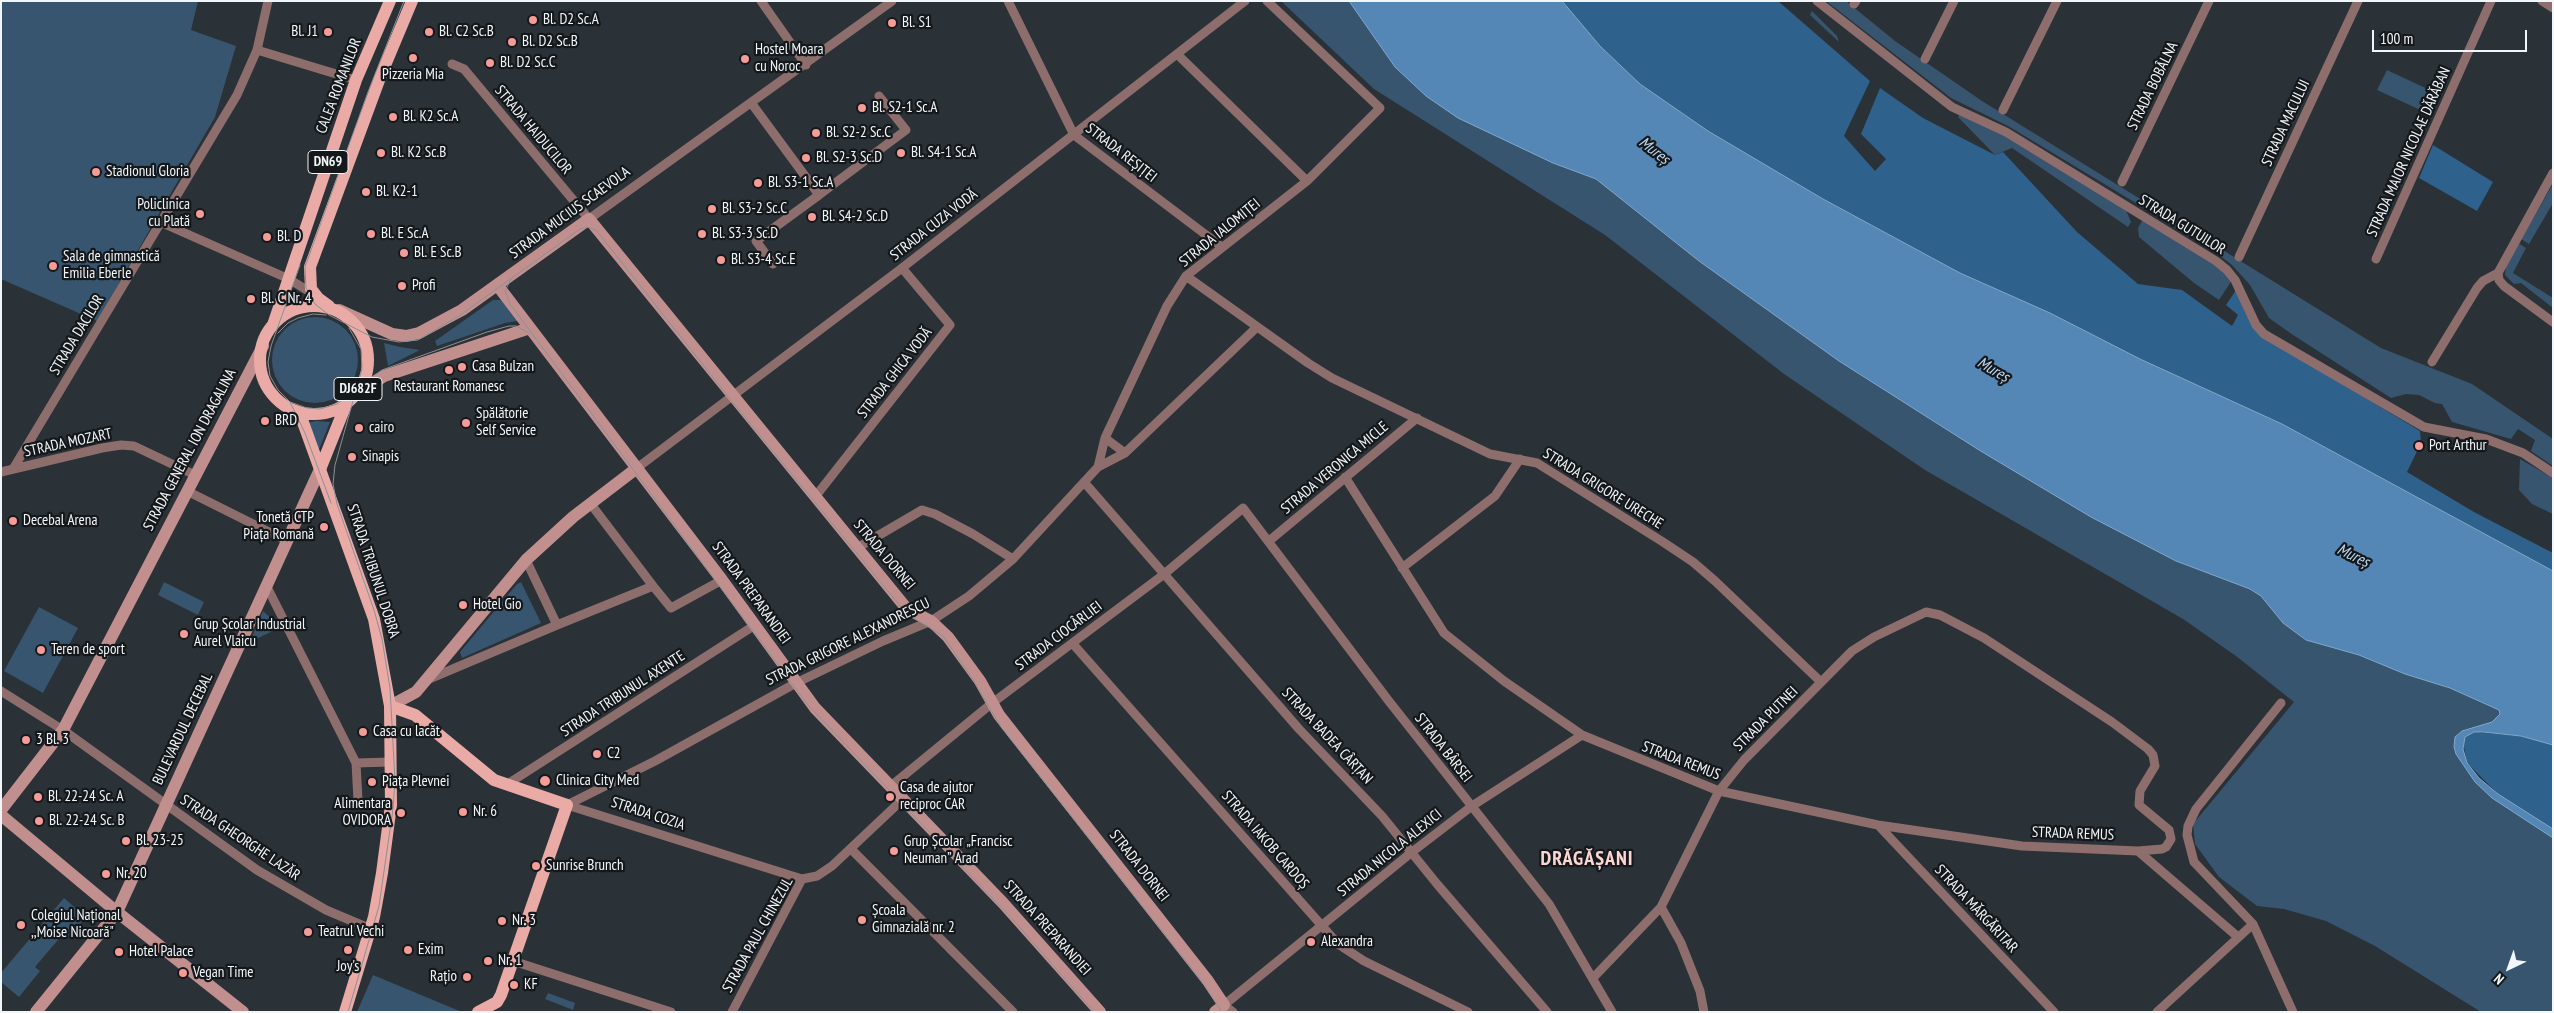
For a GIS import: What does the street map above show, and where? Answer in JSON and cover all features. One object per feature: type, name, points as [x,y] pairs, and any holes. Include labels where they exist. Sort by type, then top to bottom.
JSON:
[{"type":"main road","name":"CALEA ROMANILOR","points":[[273,325],[356,80],[390,1]]},
{"type":"main road","name":"DN69","points":[[313,294],[309,281],[311,264],[412,1]]},
{"type":"main road","name":"STRADA MUCIUS SCAEVOLA","points":[[334,308],[386,332],[406,336],[423,331],[462,310],[498,286],[590,219]]},
{"type":"main road","name":"STRADA DORNEI","points":[[590,219],[907,609],[931,621],[948,637],[980,681],[991,704],[1224,1009]]},
{"type":"main road","name":"STRADA PREPARANDIEI","points":[[498,286],[722,580],[815,708],[1003,903],[1100,1012]]},
{"type":"main road","points":[[313,294],[334,308]]},
{"type":"main road","points":[[321,468],[300,414],[284,405],[268,387],[261,364],[263,346],[273,325],[297,307],[307,304],[334,308]]},
{"type":"main road","name":"DJ682F","points":[[300,414],[323,415],[345,407],[356,394],[368,367],[367,350],[358,328],[334,308]]},
{"type":"main road","name":"DJ682F","points":[[356,394],[384,376],[530,328]]},
{"type":"main road","name":"STRADA GENERAL ION DRAGALINA","points":[[1,810],[62,730],[263,346]]},
{"type":"main road","points":[[321,468],[345,407]]},
{"type":"main road","name":"BULEVARDUL DECEBAL","points":[[36,1012],[117,912],[321,468]]},
{"type":"main road","name":"STRADA TRIBUNUL DOBRA","points":[[321,468],[374,619],[390,706],[389,818],[380,889],[371,929],[345,1012]]},
{"type":"main road","points":[[390,706],[416,692],[526,560],[590,503],[637,468]]},
{"type":"main road","name":"STRADA COZIA","points":[[390,706],[415,715],[484,774],[506,785],[567,805]]},
{"type":"main road","points":[[478,1012],[499,999],[567,805]]},
{"type":"main road","points":[[1,815],[117,912],[242,1012]]},
{"type":"street","name":"STRADA DACILOR","points":[[13,469],[237,95],[257,50],[268,1]]},
{"type":"street","points":[[761,1],[806,65]]},
{"type":"street","name":"STRADA MUCIUS SCAEVOLA","points":[[590,219],[752,104],[892,1]]},
{"type":"street","name":"STRADA REȘIȚEI","points":[[1008,1],[1074,135],[1222,247]]},
{"type":"street","name":"STRADA CUZA VODĂ","points":[[637,468],[902,268],[1245,1]]},
{"type":"street","name":"STRADA IALOMIȚEI","points":[[1098,468],[1105,438],[1167,306],[1186,276],[1307,180],[1380,108],[1268,1]]},
{"type":"street","name":"STRADA GUTUILOR","points":[[1817,1],[1952,107],[2006,132],[2216,260],[2235,280],[2256,325],[2264,334],[2424,426],[2486,439],[2523,453],[2553,472]]},
{"type":"street","points":[[1925,59],[1954,1]]},
{"type":"street","points":[[2003,110],[2057,1]]},
{"type":"street","name":"STRADA BOBÂLNA","points":[[2122,182],[2209,1]]},
{"type":"street","name":"STRADA MACULUI","points":[[2238,257],[2358,1]]},
{"type":"street","name":"STRADA MAIOR NICOLAE DĂRĂBAN","points":[[2376,259],[2491,1]]},
{"type":"street","points":[[2542,1],[2553,8]]},
{"type":"street","points":[[257,50],[356,80]]},
{"type":"street","points":[[1178,55],[1307,180]]},
{"type":"street","name":"STRADA HAIDUCILOR","points":[[452,64],[464,69],[590,219]]},
{"type":"street","points":[[773,264],[756,241],[906,130],[880,96]]},
{"type":"street","points":[[752,104],[819,195]]},
{"type":"street","points":[[2432,362],[2477,288],[2483,281],[2498,273],[2553,172]]},
{"type":"street","points":[[160,222],[289,279],[313,294]]},
{"type":"street","name":"STRADA GHICA VODĂ","points":[[815,497],[950,325],[902,268]]},
{"type":"street","points":[[2498,273],[2499,280],[2504,286],[2553,322]]},
{"type":"street","name":"STRADA GRIGORE URECHE","points":[[1186,276],[1332,378],[1490,454],[1529,460],[1546,468],[1693,562],[1821,682]]},
{"type":"street","name":"STRADA GRIGORE ALEXANDRESCU","points":[[567,805],[655,761],[796,683],[883,641],[931,621],[969,596],[1014,559],[1098,468],[1125,453],[1257,327]]},
{"type":"street","name":"STRADA VERONICA MICLE","points":[[1269,541],[1417,418]]},
{"type":"street","points":[[1105,438],[1125,453]]},
{"type":"street","name":"STRADA MOZART","points":[[1,472],[121,445],[134,446],[195,475]]},
{"type":"street","points":[[1402,568],[1495,496],[1520,459]]},
{"type":"street","name":"STRADA REMUS","points":[[1345,477],[1444,632],[1504,681],[1582,735],[1719,791],[1878,825],[2022,846],[2138,850],[2166,847],[2171,839],[2169,830],[2144,810],[2138,800],[2140,791],[2155,766],[2153,755],[2148,749],[2112,722],[1984,638],[1940,615],[1926,612]]},
{"type":"street","name":"STRADA BADEA CÂRȚAN","points":[[1084,482],[1299,729],[1382,816],[1546,1012]]},
{"type":"street","points":[[187,491],[287,542]]},
{"type":"street","points":[[590,503],[671,608],[722,580]]},
{"type":"street","name":"STRADA BÂRSEI","points":[[1243,508],[1388,700],[1549,904],[1612,1012]]},
{"type":"street","name":"STRADA CIOCÂRLIEI","points":[[890,786],[991,704],[1163,575],[1243,508]]},
{"type":"street","points":[[857,548],[922,510],[935,514],[1014,559]]},
{"type":"street","points":[[526,560],[557,625]]},
{"type":"street","points":[[267,586],[356,763],[358,800]]},
{"type":"street","points":[[426,680],[653,586]]},
{"type":"street","name":"STRADA PUTNEI","points":[[1593,978],[1661,907],[1719,791],[1744,760],[1852,651],[1926,612]]},
{"type":"street","name":"STRADA TRIBUNUL AXENTE","points":[[506,785],[755,625]]},
{"type":"street","name":"STRADA IAKOB CARDOȘ","points":[[1073,644],[1321,926],[1350,953],[1468,1012]]},
{"type":"street","name":"STRADA GHEORGHE LAZĂR","points":[[1,691],[62,730],[225,848],[281,885],[326,910],[371,929]]},
{"type":"street","points":[[2281,703],[2210,789],[2188,826],[2187,835],[2194,862],[2253,924],[2293,1012]]},
{"type":"street","name":"STRADA NICOLA ALEXICI","points":[[1224,1009],[1321,926],[1472,806],[1582,735]]},
{"type":"street","points":[[356,763],[390,762]]},
{"type":"street","name":"STRADA PAUL CHINEZUL","points":[[732,1012],[802,879],[824,872],[903,800]]},
{"type":"street","name":"STRADA COZIA","points":[[567,805],[802,879]]},
{"type":"street","name":"STRADA MĂRGĂRITAR","points":[[1878,825],[2054,1012]]},
{"type":"street","points":[[851,849],[1012,1012]]},
{"type":"street","points":[[2138,850],[2238,937]]},
{"type":"street","points":[[1661,907],[1681,943],[1700,991],[1704,1012]]},
{"type":"street","points":[[2157,1012],[2253,924]]},
{"type":"street","points":[[513,961],[671,1012]]},
{"type":"shaded area","name":"Stadionul Gloria","points":[[1,1],[198,1],[191,30],[236,46],[215,117],[97,321],[1,279]]},
{"type":"shaded area","points":[[1281,1],[1349,1],[1395,67],[1553,163],[1596,179],[1699,261],[1839,361],[1979,450],[2176,561],[2250,589],[2261,596],[2283,623],[2306,640],[2359,655],[2405,674],[2450,688],[2499,710],[2500,714],[2492,722],[2462,731],[2455,737],[2456,754],[2475,782],[2492,798],[2553,838],[2553,1012],[2481,1012],[2375,946],[2326,921],[2284,909],[2257,906],[2219,877],[2195,844],[2193,824],[2294,702],[2236,656],[2183,619],[1925,470],[1784,374],[1605,235],[1374,89]]},
{"type":"shaded area","points":[[1562,1],[1778,1],[1870,81],[1844,136],[1875,171],[1886,159],[1861,134],[1880,88],[1923,118],[1995,155],[2003,152],[2077,232],[2138,284],[2182,290],[2232,326],[2238,315],[2226,305],[2236,290],[2251,323],[2301,359],[2420,431],[2421,443],[2407,472],[2474,512],[2553,553],[2553,571],[2282,424],[2140,359],[2050,313],[1960,273],[1823,199],[1708,131],[1640,84],[1600,46]]},
{"type":"shaded area","points":[[1826,1],[1846,1],[1895,41],[1982,101],[2381,348],[2472,384],[2553,439],[2553,466],[2531,451],[2535,440],[2518,429],[2511,439],[2452,422],[2442,404],[2435,403],[2419,395],[2406,394],[2391,398],[2269,318],[2250,285],[2232,265],[2209,247],[2008,126],[1951,98]]},
{"type":"shaded area","points":[[1812,11],[1837,36],[1839,42],[1810,15]]},
{"type":"shaded area","points":[[2387,70],[2436,93],[2427,113],[2377,90]]},
{"type":"shaded area","points":[[1960,114],[2004,134],[2126,210],[2131,222],[2128,227],[2012,148],[1995,155],[1958,117]]},
{"type":"shaded area","points":[[2433,145],[2493,182],[2477,211],[2419,178]]},
{"type":"shaded area","points":[[2553,184],[2553,203],[2529,244],[2521,239]]},
{"type":"shaded area","points":[[2143,219],[2211,259],[2232,280],[2219,300],[2194,283],[2139,237],[2138,228]]},
{"type":"shaded area","points":[[2518,243],[2526,248],[2513,273],[2553,298],[2553,308],[2521,283],[2514,284],[2505,275],[2506,266]]},
{"type":"shaded area","points":[[493,300],[503,300],[518,321],[505,323],[437,346],[435,341]]},
{"type":"shaded area","points":[[307,317],[323,317],[332,320],[346,329],[355,343],[358,360],[355,377],[346,391],[332,400],[323,403],[307,403],[291,396],[279,384],[272,368],[272,352],[279,336],[291,324]]},
{"type":"shaded area","points":[[384,343],[400,347],[420,350],[388,366]]},
{"type":"shaded area","points":[[316,421],[330,422],[318,452],[307,423]]},
{"type":"shaded area","points":[[2520,459],[2553,478],[2553,514],[2532,504],[2519,490]]},
{"type":"shaded area","points":[[164,582],[204,602],[198,615],[158,595]]},
{"type":"shaded area","points":[[521,582],[541,623],[462,658],[460,652],[517,584]]},
{"type":"shaded area","name":"Teren de sport","points":[[39,607],[78,628],[43,693],[4,671]]},
{"type":"shaded area","points":[[263,611],[274,621],[277,629],[252,641],[251,639]]},
{"type":"shaded area","points":[[2474,732],[2521,736],[2553,745],[2553,829],[2498,794],[2467,763],[2463,742],[2465,737]]},
{"type":"shaded area","points":[[64,898],[86,917],[68,938],[63,934],[35,967],[40,971],[19,997],[1,982],[1,973]]},
{"type":"shaded area","points":[[373,975],[462,1012],[357,1012]]},
{"type":"shaded area","points":[[548,993],[575,1003],[573,1010],[545,999]]},
{"type":"water","name":"Mureș","points":[[1349,1],[1562,1],[1600,46],[1640,84],[1708,131],[1823,199],[1960,273],[2050,313],[2140,359],[2282,424],[2553,571],[2553,745],[2521,736],[2474,732],[2465,737],[2463,749],[2467,763],[2479,778],[2498,794],[2553,829],[2553,838],[2492,798],[2475,782],[2456,754],[2454,747],[2455,737],[2462,731],[2492,722],[2500,714],[2499,710],[2450,688],[2405,674],[2359,655],[2306,640],[2283,623],[2261,596],[2250,589],[2176,561],[2091,517],[1979,450],[1839,361],[1699,261],[1596,179],[1553,163],[1458,118],[1426,96],[1395,67]]},
{"type":"tram line","points":[[404,1],[368,92],[305,267],[306,288],[315,304],[329,315],[372,337],[399,342],[418,340],[459,316],[580,229],[587,227],[596,230],[734,404],[907,614],[943,636],[972,678],[1001,727],[1200,979],[1222,1012]]},
{"type":"tram line","points":[[300,265],[271,346],[268,362],[270,376],[278,390],[290,402],[307,408],[320,409],[337,404],[382,370],[487,332],[516,326],[529,333]]},
{"type":"tram line","points":[[511,279],[505,291],[510,304],[808,705],[1016,923],[1094,1012]]},
{"type":"tram line","points":[[278,333],[288,323],[298,318],[313,314],[326,315]]},
{"type":"tram line","points":[[348,1012],[379,906],[393,809],[395,780],[390,688],[382,639],[374,610],[337,504],[333,484],[335,465],[362,369],[361,349],[349,328]]},
{"type":"tram line","points":[[290,402],[305,433],[331,503]]},
{"type":"place","name":"Bl. D2 Sc.A","points":[[533,20]]},
{"type":"place","name":"Bl. S1","points":[[892,23]]},
{"type":"place","name":"Bl. J1","points":[[328,32]]},
{"type":"place","name":"Bl. C2 Sc.B","points":[[429,32]]},
{"type":"place","name":"Bl. D2 Sc.B","points":[[512,42]]},
{"type":"place","name":"Pizzeria Mia","points":[[413,58]]},
{"type":"place","name":"Hostel Moara cu Noroc","points":[[745,59]]},
{"type":"place","name":"Bl. D2 Sc.C","points":[[490,63]]},
{"type":"place","name":"Bl. S2-1 Sc.A","points":[[862,108]]},
{"type":"place","name":"Bl. K2 Sc.A","points":[[393,117]]},
{"type":"place","name":"Bl. S2-2 Sc.C","points":[[816,133]]},
{"type":"place","name":"Bl. K2 Sc.B","points":[[381,153]]},
{"type":"place","name":"Bl. S4-1 Sc.A","points":[[901,153]]},
{"type":"place","name":"Bl. S2-3 Sc.D","points":[[806,158]]},
{"type":"place","name":"Stadionul Gloria","points":[[96,172]]},
{"type":"place","name":"Bl. S3-1 Sc.A","points":[[758,183]]},
{"type":"place","name":"Bl. K2-1","points":[[366,192]]},
{"type":"place","name":"Bl. S3-2 Sc.C","points":[[712,209]]},
{"type":"place","name":"Policlinica cu Plată","points":[[200,214]]},
{"type":"place","name":"Bl. S4-2 Sc.D","points":[[812,217]]},
{"type":"place","name":"Bl. E Sc.A","points":[[371,234]]},
{"type":"place","name":"Bl. S3-3 Sc.D","points":[[702,234]]},
{"type":"place","name":"Bl. D","points":[[267,237]]},
{"type":"place","name":"Bl. E Sc.B","points":[[404,253]]},
{"type":"place","name":"Bl. S3-4 Sc.E","points":[[721,260]]},
{"type":"place","name":"Sala de gimnastică Emilia Eberle","points":[[53,266]]},
{"type":"place","name":"Profi","points":[[402,286]]},
{"type":"place","name":"Bl. C Nr. 4","points":[[251,299]]},
{"type":"place","name":"Casa Bulzan","points":[[462,367]]},
{"type":"place","name":"Restaurant Romanesc","points":[[449,370]]},
{"type":"place","name":"BRD","points":[[265,421]]},
{"type":"place","name":"Spălătorie Self Service","points":[[466,423]]},
{"type":"place","name":"cairo","points":[[359,428]]},
{"type":"place","name":"Port Arthur","points":[[2419,446]]},
{"type":"place","name":"Sinapis","points":[[352,457]]},
{"type":"place","name":"Decebal Arena","points":[[13,521]]},
{"type":"place","name":"Tonetă CTP Piața Romană","points":[[324,527]]},
{"type":"place","name":"Hotel Gio","points":[[463,605]]},
{"type":"place","name":"Grup Școlar Industrial Aurel Vlaicu","points":[[184,634]]},
{"type":"place","name":"Teren de sport","points":[[41,650]]},
{"type":"place","name":"Casa cu lacăt","points":[[363,732]]},
{"type":"place","name":"3 Bl. 3","points":[[26,740]]},
{"type":"place","name":"C2","points":[[597,754]]},
{"type":"place","name":"Clinica City Med","points":[[545,781]]},
{"type":"place","name":"Piața Plevnei","points":[[372,782]]},
{"type":"place","name":"Bl. 22-24 Sc. A","points":[[38,797]]},
{"type":"place","name":"Casa de ajutor reciproc CAR","points":[[890,797]]},
{"type":"place","name":"Nr. 6","points":[[463,812]]},
{"type":"place","name":"Alimentara OVIDORA","points":[[401,813]]},
{"type":"place","name":"Bl. 22-24 Sc. B","points":[[39,821]]},
{"type":"place","name":"Bl. 23-25","points":[[126,841]]},
{"type":"place","name":"Grup Școlar „Francisc Neuman” Arad","points":[[894,851]]},
{"type":"place","name":"Sunrise Brunch","points":[[536,866]]},
{"type":"place","name":"Nr. 20","points":[[106,874]]},
{"type":"place","name":"Școala Gimnazială nr. 2","points":[[862,920]]},
{"type":"place","name":"Nr. 3","points":[[502,921]]},
{"type":"place","name":"Colegiul Național ,,Moise Nicoară\"","points":[[21,925]]},
{"type":"place","name":"Teatrul Vechi","points":[[308,932]]},
{"type":"place","name":"Alexandra","points":[[1311,942]]},
{"type":"place","name":"Joy's","points":[[348,950]]},
{"type":"place","name":"Exim","points":[[408,950]]},
{"type":"place","name":"Hotel Palace","points":[[119,952]]},
{"type":"place","name":"Nr. 1","points":[[488,961]]},
{"type":"place","name":"Vegan Time","points":[[183,973]]},
{"type":"place","name":"Rațio","points":[[467,977]]},
{"type":"place","name":"KF","points":[[514,985]]},
{"type":"district","name":"DRĂGĂȘANI","points":[[1587,859]]}]
